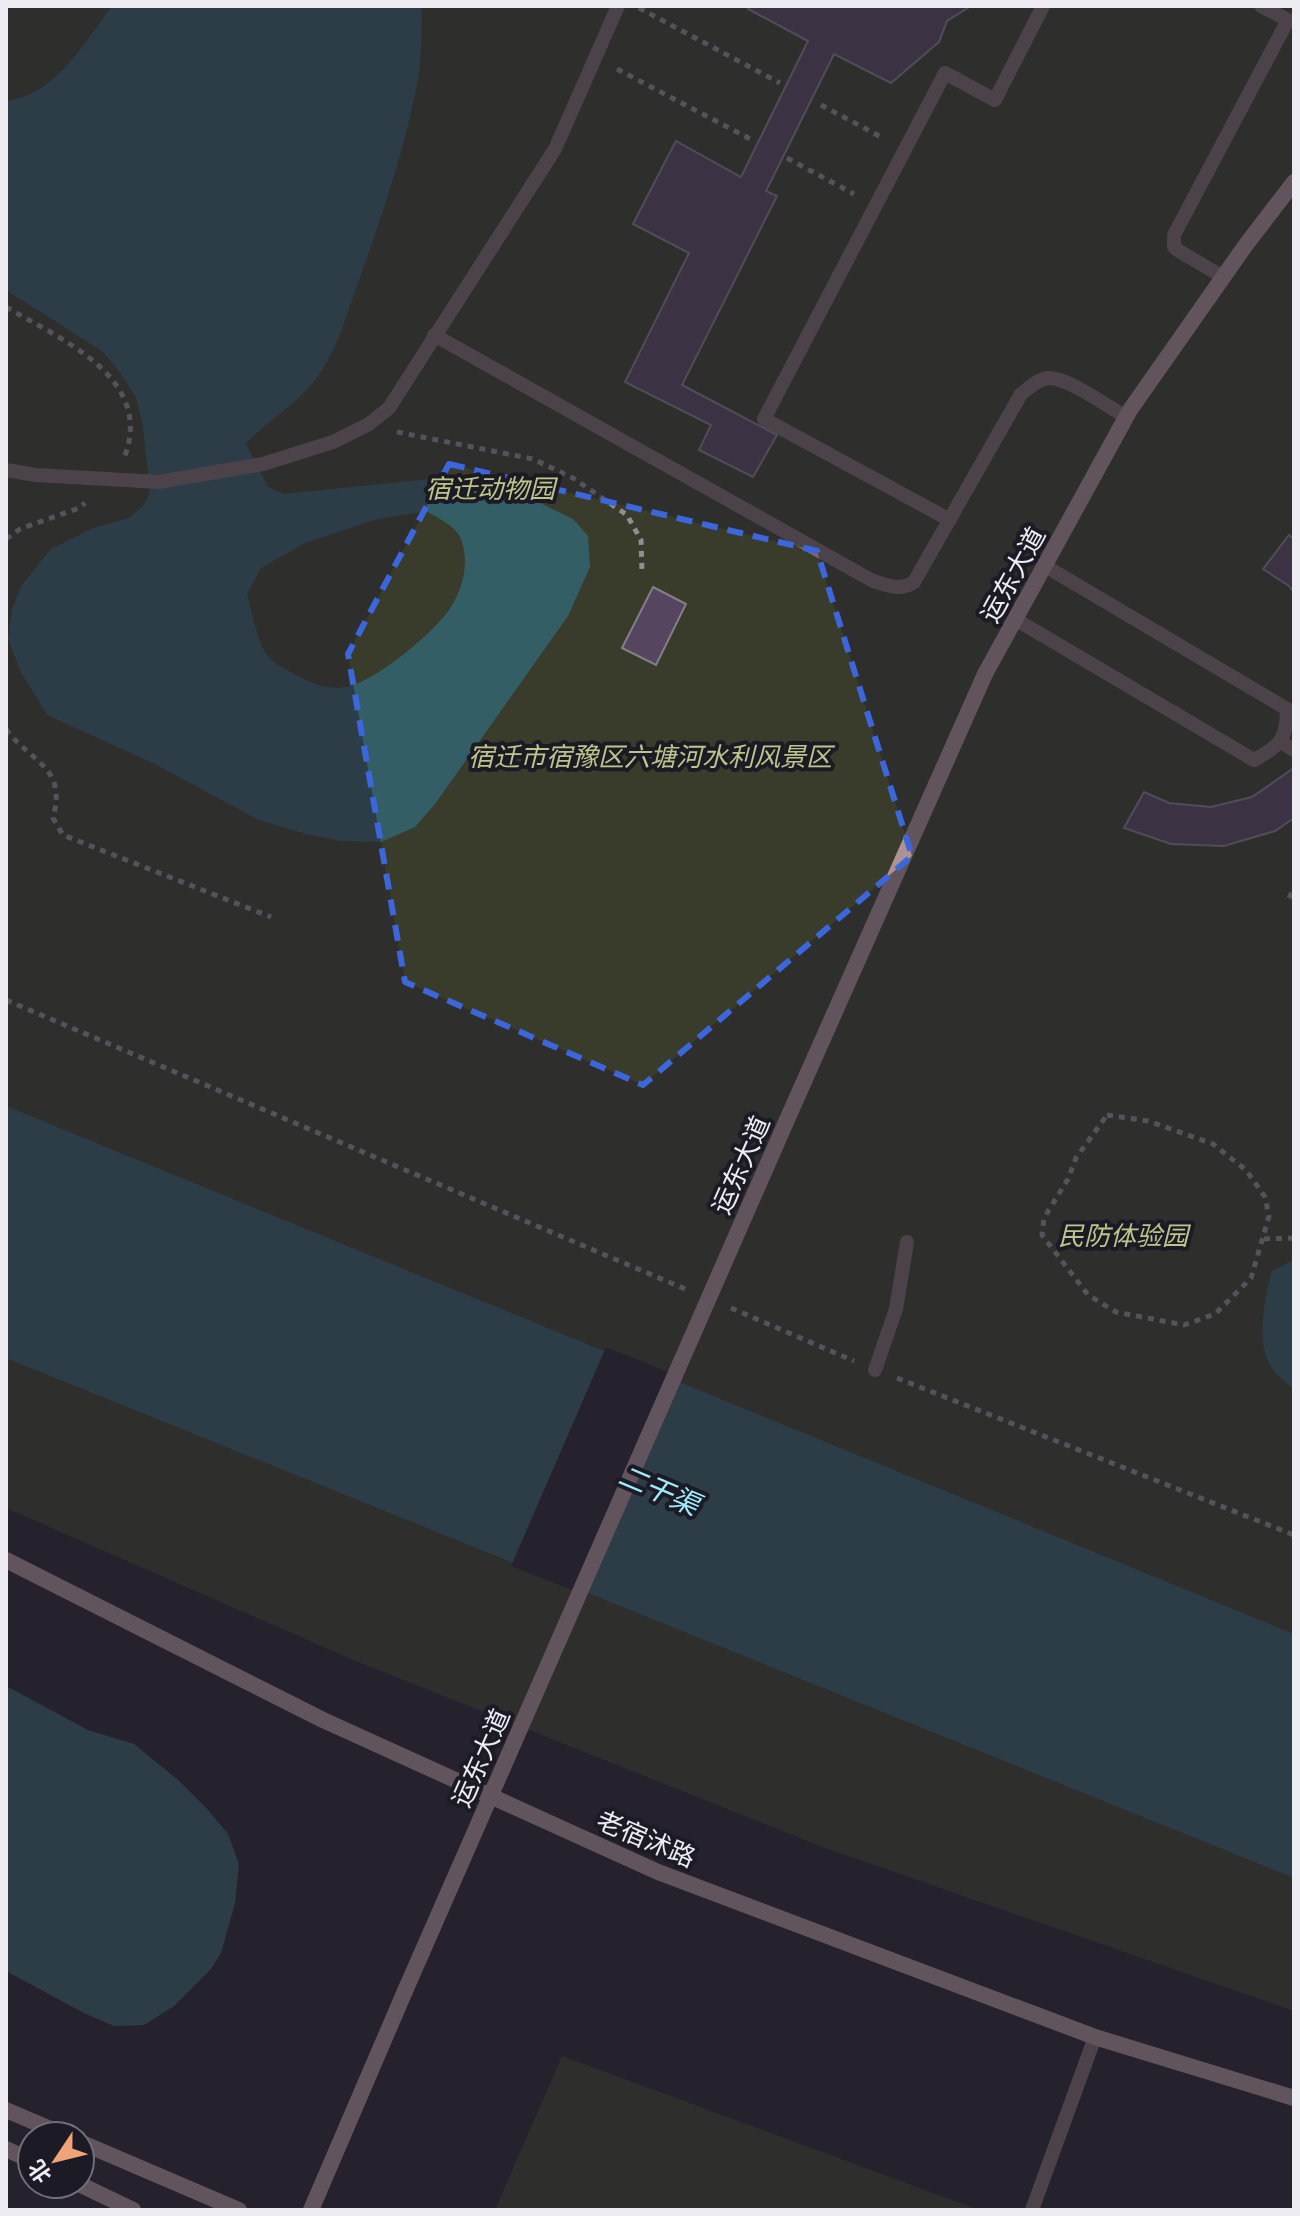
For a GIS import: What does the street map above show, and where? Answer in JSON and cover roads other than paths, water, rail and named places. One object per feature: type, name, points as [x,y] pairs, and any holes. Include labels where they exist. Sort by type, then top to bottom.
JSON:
[{"type":"main road","name":"运东大道","points":[[311,2210],[985,674],[1126,417],[1223,277],[1294,182]]},
{"type":"main road","name":"老宿沭路","points":[[6,1560],[323,1720],[658,1872],[1095,2037],[1294,2098]]},
{"type":"main road","points":[[6,2110],[29,2120]]},
{"type":"main road","points":[[96,2149],[239,2210]]},
{"type":"main road","points":[[96,2192],[133,2210]]},
{"type":"lane","points":[[6,470],[36,475],[159,482],[263,464],[333,442],[369,424],[389,408],[555,149],[618,6]]},
{"type":"lane","points":[[950,520],[764,419],[945,73],[995,100],[1043,6]]},
{"type":"lane","points":[[1223,277],[1174,247],[1174,235],[1288,20],[1261,6]]},
{"type":"lane","points":[[434,335],[873,581],[892,587],[905,588],[914,582],[1021,394],[1035,383],[1045,378],[1060,380],[1126,417]]},
{"type":"lane","points":[[1015,619],[1254,760],[1275,749],[1287,731],[1287,709],[1045,566]]},
{"type":"lane","points":[[1280,741],[1294,750]]},
{"type":"lane","points":[[875,1370],[896,1309],[907,1242]]},
{"type":"lane","points":[[1032,2210],[1095,2037]]},
{"type":"water","points":[[112,6],[422,6],[419,73],[408,126],[385,206],[337,341],[312,384],[246,444],[268,487],[284,494],[440,478],[491,486],[540,503],[573,519],[588,536],[590,567],[568,616],[435,804],[415,827],[381,842],[341,841],[259,820],[153,763],[47,715],[21,672],[8,639],[12,609],[22,585],[51,549],[93,528],[129,518],[143,506],[150,493],[143,426],[136,397],[119,371],[102,351],[6,290],[6,101],[24,97],[54,78],[79,51]],"holes":[[[426,511],[450,525],[460,537],[465,554],[464,572],[451,607],[418,642],[372,676],[339,688],[306,680],[282,668],[265,653],[247,594],[261,568],[305,543],[374,520]]]},
{"type":"water","name":"二干渠","points":[[6,1106],[1294,1634],[1294,1878],[6,1358]]},
{"type":"water","points":[[1294,1260],[1294,1389],[1270,1365],[1263,1328],[1272,1271]]},
{"type":"water","points":[[6,1686],[88,1730],[134,1744],[178,1780],[228,1834],[239,1864],[235,1903],[221,1953],[211,1969],[174,2006],[144,2025],[114,2026],[6,1971]]},
{"type":"park label","name":"宿迁动物园","points":[[490,489]]},
{"type":"park label","name":"宿迁市宿豫区六塘河水利风景区","points":[[650,757]]},
{"type":"park label","name":"民防体验园","points":[[1123,1236]]}]
